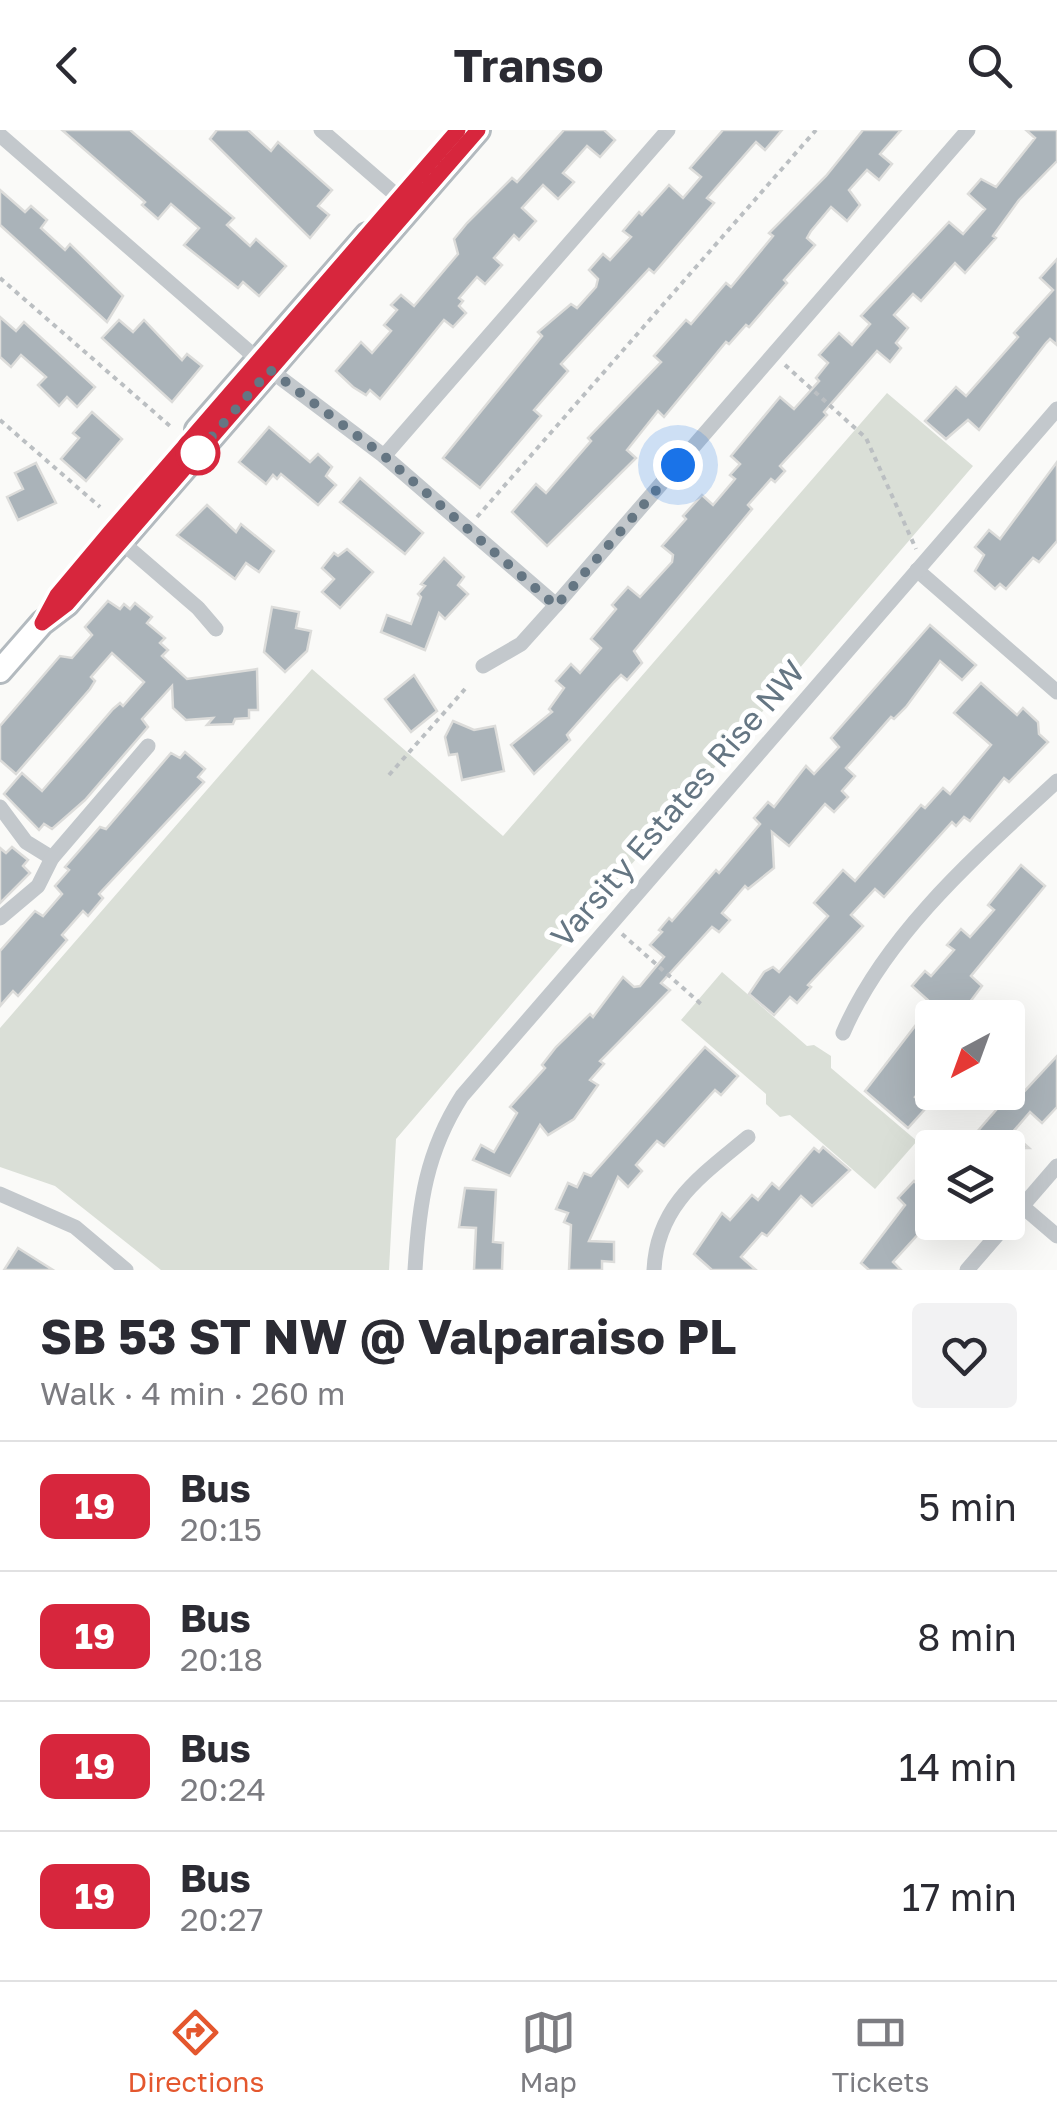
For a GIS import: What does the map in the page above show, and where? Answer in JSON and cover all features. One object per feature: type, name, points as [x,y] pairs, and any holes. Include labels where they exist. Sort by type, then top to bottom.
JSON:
[{"type":"street","points":[[321,130],[405,203]]},
{"type":"street","points":[[405,203],[458,130]]},
{"type":"street","points":[[0,671],[42,623],[67,604],[116,536],[405,203],[478,130]]},
{"type":"street","points":[[384,456],[668,130]]},
{"type":"street","points":[[482,666],[520,644],[556,606],[968,130]]},
{"type":"street","points":[[0,135],[264,365],[384,456],[556,606]]},
{"type":"street","name":"Varsity Estates Rise NW","points":[[416,1270],[421,1190],[449,1116],[472,1084],[1057,409]]},
{"type":"street","points":[[116,536],[198,608],[216,629]]},
{"type":"street","points":[[917,570],[1057,692]]},
{"type":"street","points":[[0,918],[38,886],[52,858],[148,746]]},
{"type":"street","points":[[844,1032],[874,972],[934,902],[1057,781]]},
{"type":"street","points":[[0,807],[26,842],[52,858]]},
{"type":"street","points":[[654,1270],[657,1239],[676,1200],[748,1138]]},
{"type":"street","points":[[1025,1203],[1057,1166]]},
{"type":"street","points":[[0,1194],[38,1207],[75,1227],[126,1270]]},
{"type":"street","points":[[1025,1209],[1057,1236]]},
{"type":"street","points":[[967,1270],[993,1240]]},
{"type":"path","points":[[467,528],[816,130]]},
{"type":"path","points":[[0,278],[170,426]]},
{"type":"path","points":[[785,365],[866,438],[916,550]]},
{"type":"path","points":[[0,420],[100,507]]},
{"type":"path","points":[[388,775],[466,688]]},
{"type":"path","points":[[611,924],[702,1004]]},
{"type":"shaded area","points":[[887,393],[973,466],[396,1139],[389,1270],[161,1270],[55,1186],[0,1167],[0,1028],[312,669],[503,836]]},
{"type":"shaded area","points":[[722,972],[807,1046],[814,1045],[831,1056],[831,1068],[915,1143],[875,1189],[790,1115],[780,1117],[766,1104],[766,1094],[681,1020]]},
{"type":"building","points":[[62,130],[130,130],[234,218],[227,225],[250,246],[256,239],[286,266],[259,296],[243,282],[238,288],[184,245],[199,228],[171,204],[158,219],[142,205],[145,202]]},
{"type":"building","points":[[217,130],[248,130],[271,151],[278,142],[332,190],[318,206],[329,215],[310,238],[210,139]]},
{"type":"building","points":[[564,130],[604,130],[615,140],[600,157],[587,146],[563,173],[574,182],[558,199],[543,185],[522,208],[536,221],[519,240],[514,235],[494,258],[502,265],[485,284],[477,277],[459,298],[463,301],[459,306],[466,313],[453,327],[444,320],[380,399],[370,390],[366,395],[353,387],[336,371],[361,342],[372,353],[391,331],[384,325],[397,310],[391,305],[401,295],[414,306],[458,254],[454,239],[467,223],[512,178],[517,182]]},
{"type":"building","points":[[723,130],[782,130],[765,150],[756,142],[707,198],[714,203],[654,273],[649,269],[561,364],[568,371],[534,410],[541,416],[480,488],[443,458],[542,336],[538,332],[571,304],[577,308],[596,287],[598,279],[589,270],[603,254],[610,260],[631,237],[623,231],[639,212],[642,215],[669,185],[683,198],[701,177],[690,168]]},
{"type":"building","points":[[863,130],[901,130],[880,154],[892,164],[879,180],[867,170],[849,190],[860,205],[847,221],[831,207],[811,231],[807,238],[815,245],[784,280],[787,283],[749,327],[746,325],[729,344],[726,342],[664,417],[658,411],[627,450],[636,458],[547,546],[512,512],[536,484],[546,493],[591,441],[588,438],[661,362],[654,356],[686,320],[691,324],[726,283],[731,287],[773,236],[769,233],[826,176]]},
{"type":"building","points":[[1026,130],[1057,130],[1057,161],[1019,200],[993,236],[996,238],[965,273],[955,263],[921,301],[913,294],[894,315],[908,328],[896,343],[901,348],[890,362],[877,351],[824,412],[827,415],[780,466],[785,471],[775,482],[771,479],[748,505],[752,509],[634,651],[642,663],[627,680],[621,675],[614,682],[567,735],[570,740],[534,774],[511,745],[552,712],[549,709],[564,688],[556,681],[571,664],[580,673],[601,648],[591,639],[616,609],[612,605],[628,587],[640,597],[672,562],[673,555],[662,546],[686,519],[683,516],[702,495],[713,505],[735,479],[730,475],[740,464],[731,456],[780,397],[794,409],[819,381],[816,378],[828,363],[819,355],[839,333],[852,345],[870,324],[861,316],[949,222],[963,234],[985,209],[968,194],[981,179],[996,187],[1035,138]]},
{"type":"building","points":[[0,190],[25,212],[31,206],[47,220],[41,228],[65,250],[70,244],[123,296],[107,322],[0,225]]},
{"type":"building","points":[[1057,259],[1057,345],[1050,339],[1046,343],[979,430],[968,420],[946,439],[925,421],[956,387],[966,396],[1018,337],[1014,333],[1053,290],[1040,278]]},
{"type":"building","points":[[0,317],[16,331],[24,322],[95,387],[77,407],[67,397],[59,406],[38,385],[46,377],[21,355],[11,367],[0,357]]},
{"type":"building","points":[[119,320],[133,332],[144,320],[182,360],[187,354],[202,366],[172,402],[102,338]]},
{"type":"building","points":[[92,412],[122,439],[86,481],[61,459],[79,438],[73,433]]},
{"type":"building","points":[[269,427],[310,462],[318,454],[332,467],[326,476],[336,485],[318,505],[281,474],[277,479],[273,475],[266,484],[239,462]]},
{"type":"building","points":[[1057,462],[1057,541],[1039,562],[1033,558],[1006,589],[1000,584],[995,589],[975,571],[984,555],[975,547],[989,530],[1000,539]]},
{"type":"building","points":[[36,463],[56,503],[18,520],[7,497],[23,489],[15,473]]},
{"type":"building","points":[[360,478],[423,533],[405,554],[340,502]]},
{"type":"building","points":[[207,505],[236,532],[241,524],[274,551],[259,572],[246,563],[235,579],[177,535]]},
{"type":"building","points":[[347,549],[373,572],[340,608],[322,592],[334,579],[322,568],[334,553],[338,556]]},
{"type":"building","points":[[444,558],[464,577],[458,585],[468,594],[445,619],[439,613],[425,650],[381,632],[387,615],[411,624],[421,597],[418,594],[425,586],[421,584]]},
{"type":"building","points":[[108,601],[120,609],[124,604],[130,609],[135,603],[152,617],[147,623],[165,638],[160,643],[168,650],[162,656],[187,679],[257,669],[258,710],[249,710],[249,718],[235,719],[233,724],[207,725],[213,718],[186,720],[173,708],[172,686],[142,719],[148,727],[85,800],[52,829],[44,824],[39,830],[4,794],[22,773],[42,791],[113,709],[120,703],[123,706],[144,682],[112,653],[91,677],[95,681],[90,689],[16,774],[0,760],[0,726],[60,656],[72,658],[92,635],[85,627]]},
{"type":"building","points":[[272,607],[299,612],[296,628],[311,631],[307,651],[285,672],[264,652]]},
{"type":"building","points":[[930,625],[976,665],[962,680],[940,661],[906,707],[894,719],[891,717],[846,768],[855,776],[842,791],[848,797],[834,812],[825,804],[789,846],[772,832],[774,868],[748,889],[745,886],[722,913],[730,920],[719,932],[712,927],[661,983],[670,990],[600,1061],[604,1064],[590,1080],[598,1085],[574,1119],[548,1135],[540,1125],[510,1176],[473,1160],[481,1145],[494,1152],[517,1113],[510,1107],[545,1068],[542,1065],[556,1047],[590,1014],[593,1017],[623,977],[634,987],[640,986],[664,957],[650,945],[662,932],[659,930],[669,918],[672,921],[716,870],[719,873],[760,824],[754,818],[768,802],[774,807],[806,766],[814,774],[839,747],[831,738]]},
{"type":"building","points":[[414,675],[437,711],[411,732],[385,699]]},
{"type":"building","points":[[981,683],[1017,715],[1023,708],[1038,722],[1039,734],[1048,742],[1009,782],[1004,778],[970,821],[964,817],[956,826],[952,822],[884,897],[875,889],[851,915],[863,926],[808,985],[811,987],[797,1003],[790,997],[774,1015],[749,994],[764,972],[773,967],[779,972],[828,916],[814,903],[843,870],[855,881],[921,805],[925,808],[943,788],[950,794],[991,745],[954,713]]},
{"type":"building","points":[[453,721],[474,730],[495,726],[504,771],[462,780],[457,754],[449,755],[445,737]]},
{"type":"building","points":[[185,752],[205,769],[198,777],[204,782],[99,894],[103,898],[88,916],[83,911],[62,935],[67,940],[18,996],[13,991],[0,1006],[0,951],[35,911],[43,916],[62,894],[55,886],[69,870],[65,867],[100,827],[106,829],[171,753],[180,758]]},
{"type":"building","points":[[12,847],[28,860],[23,866],[30,873],[0,903],[0,848],[6,853]]},
{"type":"building","points":[[1021,865],[1045,886],[971,976],[982,986],[972,1000],[928,1000],[912,986],[925,971],[931,976],[954,950],[947,945],[961,929],[970,937],[994,910],[988,905]]},
{"type":"building","points":[[915,1026],[915,1110],[924,1110],[908,1128],[865,1091]]},
{"type":"building","points":[[705,1047],[738,1076],[721,1095],[715,1090],[664,1146],[657,1141],[636,1165],[642,1171],[628,1187],[618,1177],[589,1241],[614,1242],[614,1262],[602,1261],[602,1270],[569,1270],[571,1225],[564,1222],[568,1213],[556,1209],[568,1183],[577,1187],[584,1173],[591,1176]]},
{"type":"building","points":[[1057,1056],[1057,1107],[1042,1123],[1030,1112],[1015,1130],[979,1130],[996,1110],[1025,1110],[1025,1091]]},
{"type":"building","points":[[823,1147],[850,1170],[812,1206],[801,1196],[767,1236],[762,1233],[741,1257],[756,1270],[712,1270],[694,1254],[722,1213],[730,1220],[752,1195],[758,1200],[772,1183],[779,1189],[814,1148],[819,1152]]},
{"type":"building","points":[[915,1182],[915,1238],[893,1262],[901,1270],[869,1270],[861,1263],[905,1205],[898,1198]]},
{"type":"building","points":[[465,1188],[496,1190],[493,1242],[503,1243],[502,1270],[474,1270],[476,1228],[459,1227]]},
{"type":"building","points":[[18,1248],[53,1270],[4,1270]]},
{"type":"bus line","name":"19","points":[[458,130],[110,532],[57,595],[42,623],[67,604],[478,130]]},
{"type":"route","points":[[198,453],[187,465],[270,370],[384,456],[556,606],[678,465]]}]
